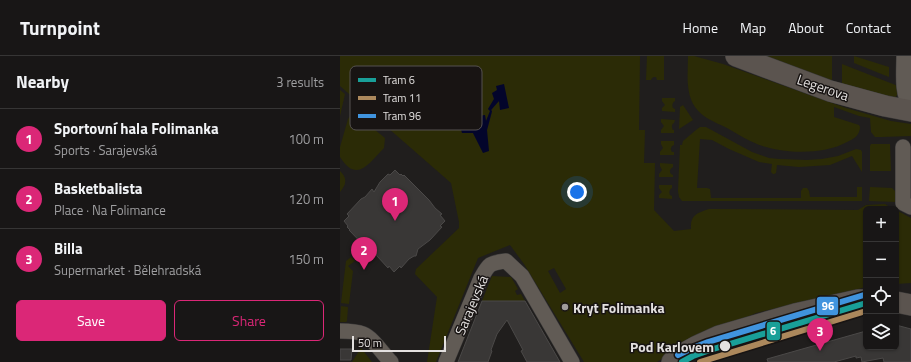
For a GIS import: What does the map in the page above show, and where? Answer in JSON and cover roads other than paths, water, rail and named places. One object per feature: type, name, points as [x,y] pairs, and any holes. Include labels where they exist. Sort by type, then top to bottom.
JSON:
[{"type":"street","name":"Legerova","points":[[736,56],[830,91],[885,106],[911,111]]},
{"type":"street","points":[[904,56],[905,91],[907,101],[911,107]]},
{"type":"street","points":[[903,147],[907,205]]},
{"type":"street","name":"Sarajevská","points":[[446,362],[481,278],[488,266],[496,262],[506,261],[522,276],[572,362]]},
{"type":"street","points":[[672,362],[679,356],[697,346],[719,336],[795,314],[863,300]]},
{"type":"street","points":[[689,362],[715,352],[863,307]]},
{"type":"street","points":[[340,331],[363,334],[371,340],[391,362]]},
{"type":"water","points":[[504,84],[509,108],[500,110],[499,101],[491,110],[487,130],[489,151],[483,153],[473,133],[462,133],[461,130],[482,130],[482,115],[485,115],[486,121],[490,111],[488,109],[494,99],[492,93],[497,90],[496,86]]},
{"type":"tram line","name":"96","points":[[678,355],[708,342],[863,295]]},
{"type":"tram line","name":"6","points":[[682,362],[710,350],[863,304]]},
{"type":"tram line","name":"11","points":[[700,362],[863,312]]},
{"type":"place","name":"Sportovní hala Folimanka","points":[[395,221]]},
{"type":"place","name":"Basketbalista","points":[[364,270]]},
{"type":"place","name":"Kryt Folimanka","points":[[565,307]]},
{"type":"place","name":"Pod Karlovem","points":[[725,346]]},
{"type":"place","name":"Billa","points":[[820,351]]}]
